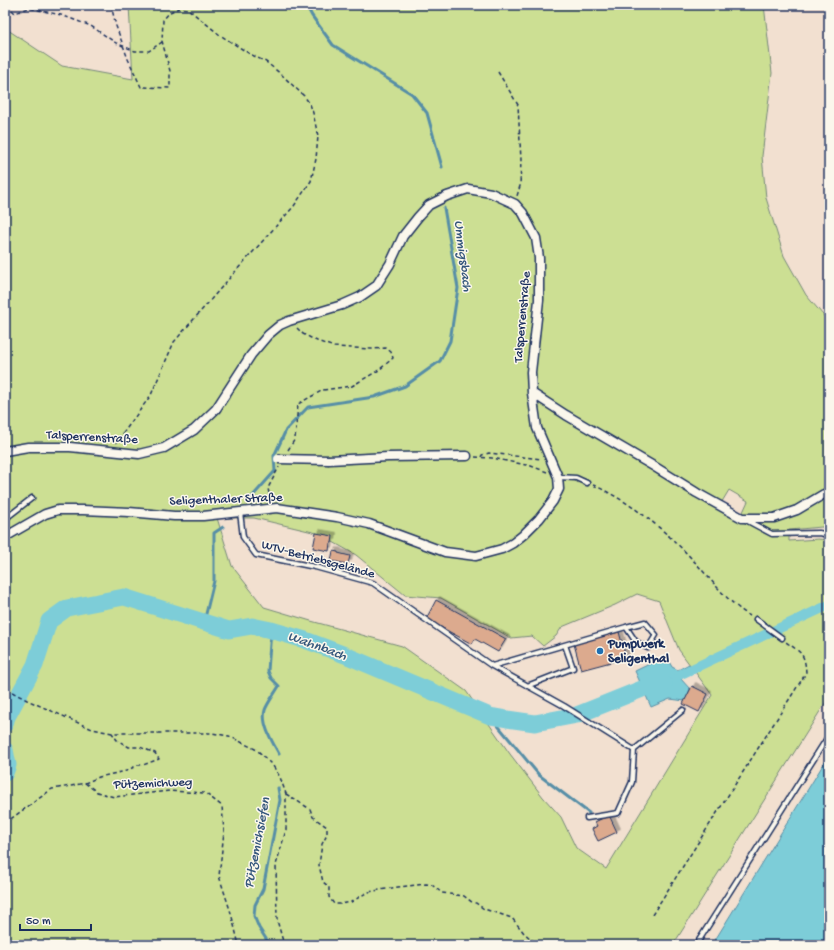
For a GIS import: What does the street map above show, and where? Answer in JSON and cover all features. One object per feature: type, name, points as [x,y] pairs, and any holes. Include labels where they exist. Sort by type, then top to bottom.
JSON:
[{"type":"street","name":"Talsperrenstraße","points":[[5,451],[28,447],[70,447],[138,454],[164,448],[194,430],[216,409],[251,355],[268,335],[280,325],[360,298],[376,286],[390,264],[403,236],[429,205],[447,196],[468,190],[491,193],[515,204],[523,213],[536,238],[539,258],[539,300],[531,372],[532,393]]},
{"type":"street","points":[[532,393],[537,428],[558,477]]},
{"type":"street","points":[[532,393],[697,494],[742,518],[774,518],[797,510],[824,494],[829,494]]},
{"type":"street","points":[[278,463],[388,457],[467,456]]},
{"type":"street","name":"Seligenthaler Straße","points":[[5,537],[45,514],[58,510],[203,516],[277,508],[337,517],[369,524],[445,552],[476,556],[502,549],[524,535],[553,501],[559,489],[558,477]]},
{"type":"lane","points":[[558,477],[576,478],[587,483]]},
{"type":"lane","points":[[5,519],[32,498]]},
{"type":"lane","name":"WTV-Betriebsgelände","points":[[240,512],[243,537],[256,555],[315,567],[373,583],[492,666],[564,706],[634,750]]},
{"type":"lane","points":[[742,518],[772,534],[819,533],[829,535]]},
{"type":"lane","points":[[756,619],[782,638]]},
{"type":"lane","points":[[492,666],[626,627],[645,622],[656,635],[648,648],[636,642],[626,627]]},
{"type":"lane","points":[[527,686],[573,668],[565,645]]},
{"type":"lane","points":[[5,683],[7,686],[5,691]]},
{"type":"lane","points":[[587,818],[618,813],[632,782],[634,750],[683,710]]},
{"type":"lane","points":[[696,945],[829,735]]},
{"type":"path","points":[[7,5],[15,13],[29,8],[61,15],[91,26],[116,43],[135,52],[149,52],[162,41]]},
{"type":"path","points":[[110,452],[151,395],[174,342],[226,281],[294,206],[311,181],[316,159],[318,136],[310,104],[304,96],[266,62],[220,35],[188,9],[179,8],[170,12],[163,20],[162,41],[170,71],[170,88],[141,87],[128,59],[116,26],[111,5]]},
{"type":"path","points":[[498,72],[518,105],[520,186],[515,204]]},
{"type":"path","points":[[288,450],[294,440],[298,404],[324,390],[352,386],[379,370],[393,358],[392,352],[386,348],[371,349],[334,347],[317,341],[303,334],[290,321]]},
{"type":"path","points":[[481,457],[482,455],[489,453],[551,460]]},
{"type":"path","points":[[467,456],[492,458],[531,466],[558,477]]},
{"type":"path","points":[[277,508],[271,499],[268,488],[278,463]]},
{"type":"path","points":[[587,483],[605,490],[665,532],[692,559],[717,588],[742,611],[756,619]]},
{"type":"path","points":[[652,915],[806,673],[805,660],[800,653],[782,638]]},
{"type":"path","points":[[11,692],[92,730],[112,733],[212,733],[229,736],[257,750],[273,766],[280,777],[286,794],[286,830],[276,865],[277,920],[284,945]]},
{"type":"path","points":[[5,822],[52,789],[85,783],[99,777],[126,771],[138,765],[143,766],[159,760],[155,753],[140,748],[129,747],[117,740],[112,733]]},
{"type":"path","name":"Pützemichweg","points":[[85,783],[97,792],[114,797],[169,791],[205,792],[222,806],[224,832],[219,876],[231,913],[239,945]]},
{"type":"path","points":[[286,794],[310,809],[313,817],[327,826],[327,836],[322,844],[319,865],[323,882],[329,887],[329,897],[334,904],[350,902],[368,892],[398,887],[432,884],[442,893],[464,896],[473,903],[476,902],[484,909],[512,918],[524,933],[538,945]]},
{"type":"green space","points":[[129,5],[764,5],[772,73],[762,156],[766,198],[784,256],[806,295],[829,322],[829,528],[822,527],[789,530],[789,541],[818,539],[829,540],[829,697],[673,945],[5,945],[5,28],[62,66],[133,79]],"holes":[[[729,490],[748,501],[740,516],[720,505]],[[217,518],[254,518],[317,533],[356,555],[405,595],[441,598],[511,638],[532,636],[543,646],[556,636],[562,627],[615,605],[637,594],[659,601],[679,650],[712,695],[606,869],[576,848],[561,817],[543,797],[510,754],[466,691],[402,646],[264,607],[232,566]]]},
{"type":"water","points":[[666,656],[672,667],[678,670],[689,664],[693,672],[680,678],[690,689],[685,701],[670,699],[651,707],[635,671]]},
{"type":"water","points":[[829,755],[829,945],[712,945]]},
{"type":"building","points":[[316,533],[333,536],[329,551],[313,548]]},
{"type":"building","points":[[333,551],[350,556],[348,564],[331,561]]},
{"type":"building","points":[[436,600],[506,639],[498,652],[475,639],[472,644],[426,619]]},
{"type":"building","name":"Pumpwerk Seligenthal","points":[[619,632],[626,658],[581,670],[574,644]]},
{"type":"building","points":[[692,686],[708,694],[699,712],[683,704]]},
{"type":"building","points":[[609,815],[617,832],[598,841],[592,829],[597,826],[595,822]]},
{"type":"waterway","name":"Ummigsbach","points":[[306,5],[333,45],[412,94],[427,113],[442,167]]},
{"type":"waterway","name":"Ummigsbach","points":[[251,498],[275,471],[274,456],[286,430],[308,407],[374,397],[405,386],[440,361],[450,341],[458,288],[444,208]]},
{"type":"waterway","name":"Ummigsbach","points":[[204,622],[214,581],[214,533],[223,527]]},
{"type":"waterway","name":"Wahnbach","points":[[5,724],[7,717],[35,665],[49,621],[67,608],[124,597],[229,630],[252,626],[305,640],[345,655],[490,716],[507,719],[535,723],[577,715],[642,689],[660,683],[664,684]]},
{"type":"waterway","points":[[679,675],[829,605]]},
{"type":"waterway","name":"Pützemichsiefen","points":[[271,630],[268,671],[271,678],[279,686],[266,708],[264,715],[268,733],[279,754]]},
{"type":"waterway","points":[[490,716],[539,775],[589,813]]},
{"type":"waterway","name":"Wahnbach","points":[[5,750],[8,765],[5,773]]},
{"type":"waterway","name":"Pützemichsiefen","points":[[270,945],[259,928],[254,916],[255,905],[263,889],[280,800],[278,788]]},
{"type":"place","name":"Pumpwerk Seligenthal","points":[[600,651]]}]
